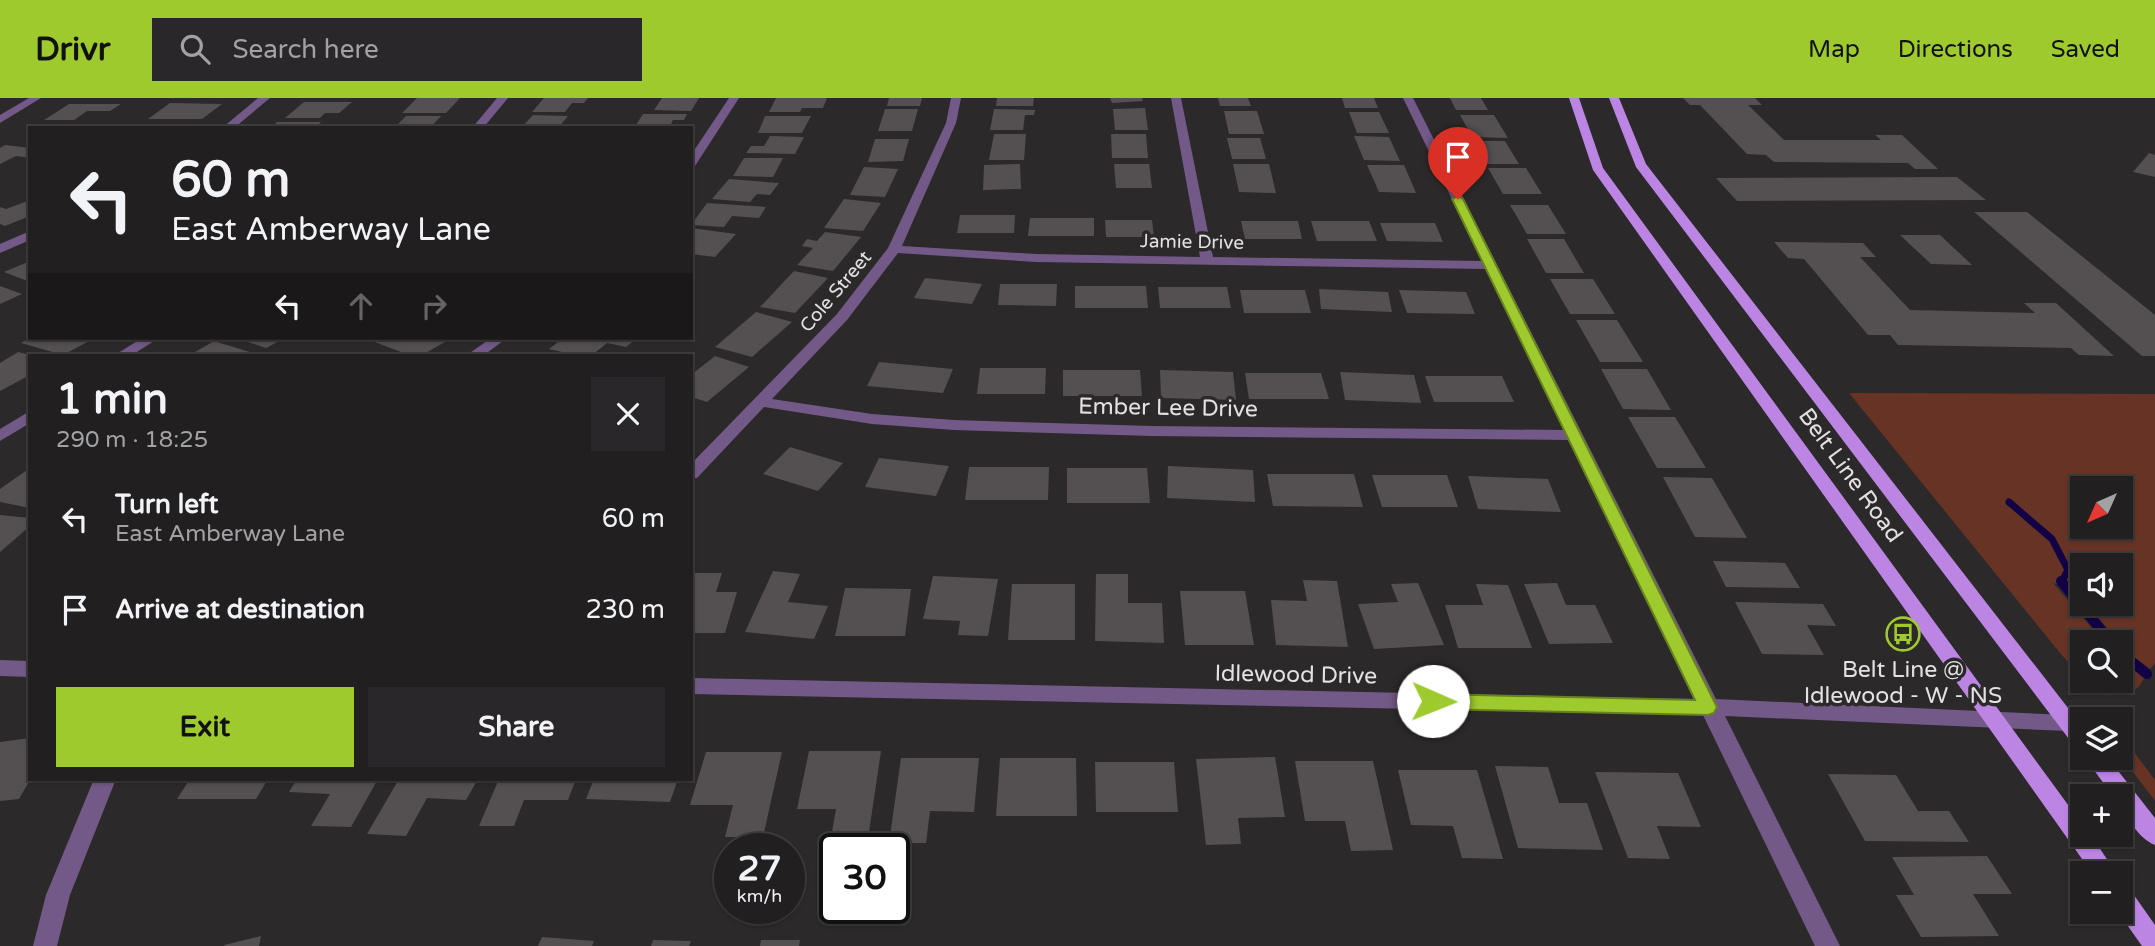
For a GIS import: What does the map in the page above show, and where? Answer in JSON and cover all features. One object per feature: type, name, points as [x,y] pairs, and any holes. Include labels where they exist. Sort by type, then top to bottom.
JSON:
[{"type":"main road","name":"Belt Line Road","points":[[1574,98],[1597,168],[2096,861]]},
{"type":"main road","name":"Belt Line Road","points":[[1614,98],[1640,165],[2070,727]]},
{"type":"main road","points":[[2105,770],[2155,835]]},
{"type":"main road","points":[[2133,913],[2155,945]]},
{"type":"street","points":[[0,120],[36,98]]},
{"type":"street","points":[[229,126],[265,98]]},
{"type":"street","points":[[479,126],[503,98]]},
{"type":"street","points":[[693,161],[734,98]]},
{"type":"street","name":"Cole Street","points":[[693,472],[842,317],[894,248],[951,123],[956,98]]},
{"type":"street","points":[[1176,98],[1207,260]]},
{"type":"street","points":[[1408,98],[1828,946]]},
{"type":"street","points":[[0,249],[28,236]]},
{"type":"street","name":"Jamie Drive","points":[[894,248],[1036,258],[1490,265]]},
{"type":"street","points":[[124,354],[148,340]]},
{"type":"street","points":[[476,354],[497,340]]},
{"type":"street","name":"Ember Lee Drive","points":[[762,402],[872,419],[954,425],[1152,431],[1575,435]]},
{"type":"street","points":[[0,436],[28,417]]},
{"type":"street","points":[[0,668],[28,669]]},
{"type":"street","name":"Idlewood Drive","points":[[693,686],[1708,707],[2067,723]]},
{"type":"street","points":[[45,946],[58,895],[104,781]]},
{"type":"shaded area","points":[[1849,393],[2155,394],[2155,663],[2150,669],[2133,656],[2133,630],[2109,630],[2096,616],[2133,616],[2133,553],[2070,553],[2070,588],[2053,583],[2070,603],[2070,616],[2082,616],[2094,630],[2070,630],[2070,664]]},
{"type":"shaded area","points":[[2133,669],[2144,678],[2133,690]]},
{"type":"shaded area","points":[[2095,693],[2128,693],[2112,695]]},
{"type":"shaded area","points":[[2133,751],[2155,780],[2155,801],[2131,770]]},
{"type":"building","points":[[417,98],[460,98],[446,113],[402,113]]},
{"type":"building","points":[[544,98],[588,98],[584,103],[572,103],[565,112],[532,112]]},
{"type":"building","points":[[662,98],[699,98],[691,111],[654,110]]},
{"type":"building","points":[[776,98],[827,98],[823,108],[802,108],[800,112],[769,112]]},
{"type":"building","points":[[889,98],[922,98],[920,106],[887,106]]},
{"type":"building","points":[[997,98],[1034,98],[1033,106],[996,106]]},
{"type":"building","points":[[1110,98],[1142,98],[1143,101],[1112,103]]},
{"type":"building","points":[[1218,98],[1248,98],[1251,106],[1220,106]]},
{"type":"building","points":[[1342,98],[1374,98],[1378,108],[1345,108]]},
{"type":"building","points":[[1450,98],[1481,98],[1488,110],[1456,110]]},
{"type":"building","points":[[1683,98],[1755,98],[1762,105],[1748,105],[1784,140],[1881,140],[1875,135],[1902,135],[1938,169],[1915,169],[1908,163],[1774,162],[1766,155],[1747,154],[1700,105],[1690,105]]},
{"type":"building","points":[[304,102],[352,102],[339,113],[325,113],[320,118],[285,118]]},
{"type":"building","points":[[170,103],[222,104],[202,119],[148,119]]},
{"type":"building","points":[[69,104],[121,104],[110,111],[87,111],[74,120],[44,120]]},
{"type":"building","points":[[1145,108],[1148,130],[1115,130],[1113,109]]},
{"type":"building","points":[[885,109],[918,109],[912,131],[878,131]]},
{"type":"building","points":[[994,109],[1035,110],[1034,115],[1025,115],[1023,130],[990,130]]},
{"type":"building","points":[[1224,111],[1257,111],[1264,134],[1229,134]]},
{"type":"building","points":[[1349,112],[1379,112],[1389,133],[1357,133]]},
{"type":"building","points":[[643,114],[687,114],[684,120],[673,120],[670,126],[635,126]]},
{"type":"building","points":[[533,115],[568,116],[560,126],[523,126]]},
{"type":"building","points":[[1460,115],[1494,115],[1508,138],[1472,137]]},
{"type":"building","points":[[406,116],[441,116],[432,126],[396,126]]},
{"type":"building","points":[[765,116],[811,116],[802,133],[758,133]]},
{"type":"building","points":[[277,122],[321,122],[317,126],[273,126]]},
{"type":"building","points":[[38,124],[82,124],[79,126],[35,126]]},
{"type":"building","points":[[149,124],[190,126],[146,126]]},
{"type":"building","points":[[994,134],[1026,134],[1024,160],[989,160]]},
{"type":"building","points":[[1111,134],[1146,134],[1148,158],[1112,158]]},
{"type":"building","points":[[770,136],[804,137],[795,154],[746,153],[751,146],[764,146]]},
{"type":"building","points":[[1354,136],[1389,137],[1400,161],[1364,160]]},
{"type":"building","points":[[1227,138],[1260,138],[1266,159],[1232,159]]},
{"type":"building","points":[[875,139],[909,139],[903,161],[868,162]]},
{"type":"building","points":[[1472,141],[1505,141],[1519,164],[1485,164]]},
{"type":"building","points":[[5,145],[28,148],[28,158],[16,156],[0,164],[0,148]]},
{"type":"building","points":[[2149,153],[2155,155],[2155,177],[2133,172]]},
{"type":"building","points":[[744,158],[783,158],[773,177],[733,176]]},
{"type":"building","points":[[1020,164],[1021,189],[983,190],[984,165]]},
{"type":"building","points":[[1114,164],[1149,164],[1152,188],[1116,188]]},
{"type":"building","points":[[1233,164],[1269,164],[1276,193],[1239,192]]},
{"type":"building","points":[[1367,165],[1404,165],[1416,193],[1379,192]]},
{"type":"building","points":[[864,167],[898,169],[885,197],[850,195]]},
{"type":"building","points":[[1488,168],[1526,168],[1542,194],[1503,194]]},
{"type":"building","points":[[1957,177],[1986,200],[1737,201],[1716,178]]},
{"type":"building","points":[[729,179],[779,183],[770,195],[757,194],[750,202],[712,199]]},
{"type":"building","points":[[844,199],[881,203],[863,231],[824,228]]},
{"type":"building","points":[[28,201],[28,217],[5,226],[0,224],[0,207],[6,209]]},
{"type":"building","points":[[707,203],[766,207],[759,218],[732,216],[724,227],[693,225]]},
{"type":"building","points":[[1510,205],[1548,205],[1566,234],[1527,234]]},
{"type":"building","points":[[1974,212],[2027,212],[2155,315],[2155,356],[2142,356]]},
{"type":"building","points":[[960,215],[1015,215],[1014,233],[957,233]]},
{"type":"building","points":[[1030,218],[1094,218],[1094,236],[1028,236]]},
{"type":"building","points":[[1105,220],[1152,220],[1154,237],[1106,237]]},
{"type":"building","points":[[1241,221],[1298,221],[1302,239],[1245,239]]},
{"type":"building","points":[[1311,221],[1369,221],[1377,241],[1317,241]]},
{"type":"building","points":[[1380,223],[1435,223],[1443,242],[1387,241]]},
{"type":"building","points":[[693,228],[736,234],[715,257],[693,254]]},
{"type":"building","points":[[825,232],[861,237],[833,271],[797,265],[813,248],[802,246],[807,239],[817,241]]},
{"type":"building","points":[[1900,235],[1940,235],[1972,265],[1931,264]]},
{"type":"building","points":[[1527,239],[1564,239],[1584,273],[1546,273]]},
{"type":"building","points":[[1774,242],[1863,243],[1876,257],[1860,257],[1910,310],[2035,313],[2024,303],[2056,303],[2114,356],[2079,355],[2071,348],[1898,345],[1890,335],[1868,335],[1804,259],[1788,258]]},
{"type":"building","points":[[28,262],[28,281],[4,272]]},
{"type":"building","points":[[794,271],[828,278],[795,313],[760,307]]},
{"type":"building","points":[[925,278],[982,284],[972,304],[914,298]]},
{"type":"building","points":[[1550,279],[1593,279],[1615,314],[1570,314]]},
{"type":"building","points":[[1000,284],[1057,284],[1056,306],[998,305]]},
{"type":"building","points":[[0,286],[22,294],[0,304]]},
{"type":"building","points":[[1075,286],[1146,286],[1148,308],[1075,308]]},
{"type":"building","points":[[1158,287],[1227,287],[1231,308],[1160,308]]},
{"type":"building","points":[[1319,289],[1388,292],[1392,312],[1321,309]]},
{"type":"building","points":[[1240,290],[1305,290],[1311,313],[1244,313]]},
{"type":"building","points":[[1399,290],[1466,292],[1475,314],[1407,313]]},
{"type":"building","points":[[756,312],[792,322],[752,357],[715,347]]},
{"type":"building","points":[[1576,320],[1617,320],[1643,362],[1600,362]]},
{"type":"building","points":[[28,340],[91,340],[65,354],[21,343]]},
{"type":"building","points":[[242,340],[281,340],[266,348]]},
{"type":"building","points":[[448,340],[424,354],[406,354],[372,341]]},
{"type":"building","points":[[560,340],[635,340],[626,347],[607,343],[593,354],[571,354],[549,349]]},
{"type":"building","points":[[214,341],[256,354],[192,354]]},
{"type":"building","points":[[18,352],[28,354],[28,376],[0,391],[0,363]]},
{"type":"building","points":[[715,356],[749,367],[707,402],[693,398],[693,373]]},
{"type":"building","points":[[879,362],[953,369],[943,393],[867,386]]},
{"type":"building","points":[[980,368],[1046,368],[1045,394],[977,394]]},
{"type":"building","points":[[1601,369],[1647,369],[1671,410],[1623,409]]},
{"type":"building","points":[[1063,370],[1140,370],[1142,396],[1063,396]]},
{"type":"building","points":[[1160,370],[1233,372],[1236,400],[1161,398]]},
{"type":"building","points":[[1340,372],[1414,375],[1421,403],[1345,400]]},
{"type":"building","points":[[1245,373],[1321,373],[1329,399],[1249,399]]},
{"type":"building","points":[[1425,376],[1502,376],[1514,402],[1434,402]]},
{"type":"building","points":[[1628,417],[1675,417],[1706,468],[1657,468]]},
{"type":"building","points":[[790,447],[843,463],[818,491],[763,474]]},
{"type":"building","points":[[879,458],[949,466],[936,496],[865,487]]},
{"type":"building","points":[[1168,466],[1253,470],[1255,502],[1167,498]]},
{"type":"building","points":[[969,467],[1049,467],[1048,500],[965,500]]},
{"type":"building","points":[[1067,468],[1147,468],[1150,503],[1067,503]]},
{"type":"building","points":[[28,469],[28,508],[0,502],[0,489]]},
{"type":"building","points":[[1267,474],[1354,474],[1363,507],[1273,506]]},
{"type":"building","points":[[1372,475],[1447,475],[1458,507],[1382,507]]},
{"type":"building","points":[[1468,476],[1548,479],[1561,512],[1478,509]]},
{"type":"building","points":[[1663,477],[1712,478],[1747,538],[1695,537]]},
{"type":"building","points":[[0,515],[28,518],[28,528],[0,552]]},
{"type":"building","points":[[1713,561],[1785,563],[1800,588],[1726,587]]},
{"type":"building","points":[[773,571],[800,574],[788,602],[828,606],[814,639],[745,632]]},
{"type":"building","points":[[693,573],[722,573],[716,592],[737,592],[725,633],[693,633]]},
{"type":"building","points":[[1096,574],[1128,574],[1128,603],[1162,603],[1164,643],[1095,641]]},
{"type":"building","points":[[933,576],[998,579],[988,636],[958,635],[960,621],[923,619]]},
{"type":"building","points":[[1303,580],[1337,581],[1348,647],[1276,645],[1271,600],[1307,601]]},
{"type":"building","points":[[1418,583],[1444,645],[1374,649],[1358,604],[1398,602],[1391,584]]},
{"type":"building","points":[[1557,583],[1566,605],[1595,605],[1613,643],[1549,644],[1524,584]]},
{"type":"building","points":[[1012,584],[1075,584],[1075,640],[1008,640]]},
{"type":"building","points":[[1476,584],[1508,585],[1532,648],[1458,648],[1445,605],[1483,605]]},
{"type":"building","points":[[845,588],[911,589],[905,636],[835,636]]},
{"type":"building","points":[[1180,591],[1245,591],[1254,645],[1185,645]]},
{"type":"building","points":[[1735,602],[1823,604],[1836,626],[1807,625],[1824,655],[1762,654]]},
{"type":"building","points":[[28,738],[29,781],[19,799],[0,801],[0,742]]},
{"type":"building","points":[[809,751],[881,751],[869,833],[832,833],[836,809],[797,809]]},
{"type":"building","points":[[706,752],[782,752],[764,833],[726,833],[733,805],[690,805]]},
{"type":"building","points":[[1275,757],[1285,817],[1238,818],[1241,844],[1206,845],[1196,759]]},
{"type":"building","points":[[901,758],[979,758],[974,812],[930,811],[926,843],[910,843],[910,833],[890,833]]},
{"type":"building","points":[[1000,758],[1076,758],[1077,816],[996,816]]},
{"type":"building","points":[[1295,761],[1373,761],[1393,850],[1351,851],[1345,821],[1305,821]]},
{"type":"building","points":[[1095,762],[1174,762],[1178,812],[1096,812]]},
{"type":"building","points":[[1495,766],[1548,767],[1559,803],[1587,803],[1603,850],[1518,848]]},
{"type":"building","points":[[1398,770],[1477,770],[1503,859],[1462,858],[1453,826],[1411,825]]},
{"type":"building","points":[[1595,772],[1678,773],[1701,827],[1657,826],[1670,859],[1628,858]]},
{"type":"building","points":[[1828,774],[1896,775],[1918,811],[1949,811],[1969,842],[1865,841]]},
{"type":"building","points":[[189,781],[267,781],[256,799],[177,799]]},
{"type":"building","points":[[296,781],[377,781],[351,827],[311,826],[330,794],[289,792]]},
{"type":"building","points":[[398,781],[477,781],[466,800],[427,798],[406,836],[367,834]]},
{"type":"building","points":[[498,781],[575,781],[568,800],[524,800],[514,826],[479,826]]},
{"type":"building","points":[[593,781],[677,781],[670,802],[586,799]]},
{"type":"building","points":[[1987,856],[2012,894],[1973,894],[1999,936],[1921,937],[1896,895],[1914,895],[1892,857]]},
{"type":"building","points":[[261,936],[259,946],[224,946],[224,945]]},
{"type":"building","points":[[542,937],[594,941],[592,946],[538,946]]},
{"type":"building","points":[[653,940],[691,941],[689,946],[651,946]]},
{"type":"building","points":[[761,940],[800,940],[799,946],[760,946]]},
{"type":"waterway","points":[[2009,502],[2052,539],[2068,570],[2062,582]]},
{"type":"waterway","points":[[2062,582],[2101,630]]},
{"type":"waterway","points":[[2133,663],[2147,674]]},
{"type":"place","name":"Belt Line @ Idlewood - W - NS","points":[[1903,634]]},
{"type":"route","points":[[1433,701],[1708,707],[1458,199]]}]
